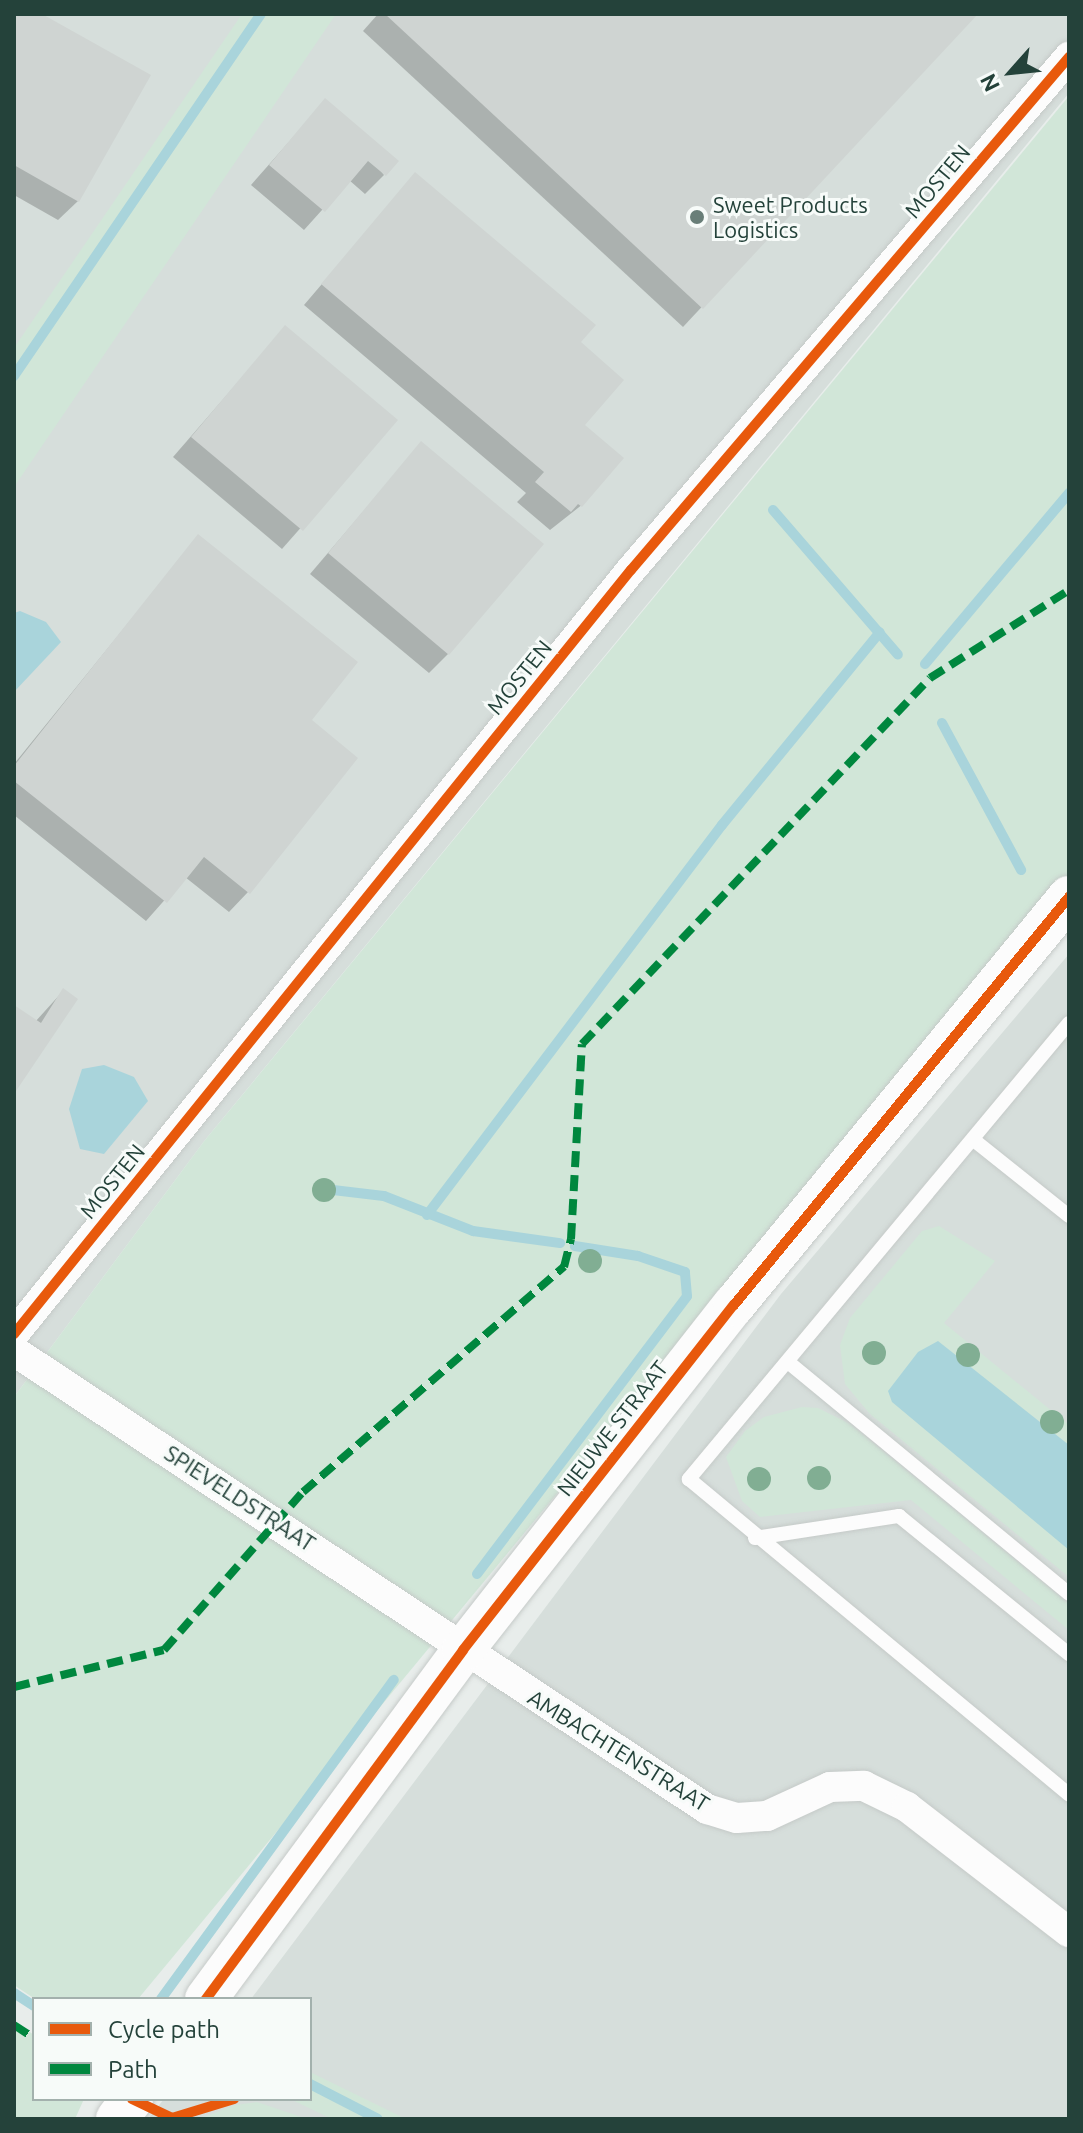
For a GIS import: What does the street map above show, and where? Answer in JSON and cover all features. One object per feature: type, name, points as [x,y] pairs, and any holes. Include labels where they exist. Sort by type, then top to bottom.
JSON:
[{"type":"street","name":"MOSTEN","points":[[14,1334],[631,570],[1069,57]]},
{"type":"street","name":"NIEUWE STRAAT","points":[[207,1997],[463,1650],[744,1293],[1069,897]]},
{"type":"street","name":"SPIEVELDSTRAAT","points":[[14,1351],[275,1519],[463,1650]]},
{"type":"street","name":"AMBACHTENSTRAAT","points":[[463,1650],[707,1809],[737,1818],[767,1816],[830,1787],[875,1791],[907,1807],[1069,1932]]},
{"type":"street","points":[[117,2119],[130,2101]]},
{"type":"lane","points":[[1069,1023],[975,1141],[689,1479],[755,1538],[1069,1795]]},
{"type":"lane","points":[[975,1141],[1069,1216]]},
{"type":"lane","points":[[788,1362],[1069,1594]]},
{"type":"lane","points":[[755,1538],[899,1516],[1069,1654]]},
{"type":"shaded area","points":[[14,14],[1069,14],[1069,93],[205,1140],[14,1397]]},
{"type":"shaded area","points":[[1069,954],[1069,2119],[148,2119],[162,2101],[312,2101],[312,1997],[253,1997],[781,1294]]},
{"type":"green space","points":[[242,14],[336,14],[14,487],[14,348]]},
{"type":"green space","points":[[1069,96],[1069,876],[140,1997],[32,1997],[14,1985],[14,1397],[205,1140]]},
{"type":"green space","points":[[939,1226],[995,1261],[944,1323],[1069,1425],[1069,1577],[870,1414],[845,1384],[840,1345],[850,1318],[922,1231]]},
{"type":"green space","points":[[802,1407],[818,1408],[850,1424],[1069,1604],[1069,1630],[911,1500],[760,1517],[742,1501],[726,1457],[745,1431],[764,1417]]},
{"type":"green space","points":[[14,2021],[32,2034],[32,2101],[83,2101],[75,2119],[14,2119]]},
{"type":"green space","points":[[312,2073],[406,2119],[332,2119],[294,2101],[312,2101]]},
{"type":"green space","points":[[257,2102],[307,2119],[199,2119],[235,2105]]},
{"type":"water","points":[[20,611],[46,622],[61,642],[14,692],[14,613]]},
{"type":"water","points":[[104,1065],[134,1077],[148,1101],[104,1154],[80,1149],[69,1109],[82,1069]]},
{"type":"water","points":[[938,1341],[1069,1445],[1069,1550],[892,1402],[888,1391],[918,1352]]},
{"type":"building","points":[[14,14],[42,14],[151,75],[79,202],[14,165]]},
{"type":"building","name":"Sweet Products Logistics","points":[[385,14],[978,14],[703,309]]},
{"type":"building","points":[[325,98],[399,161],[386,176],[368,161],[325,212],[269,165]]},
{"type":"building","points":[[415,172],[596,325],[581,342],[624,380],[585,425],[624,458],[582,507],[578,504],[571,512],[535,482],[544,472],[321,284]]},
{"type":"building","points":[[285,325],[398,420],[303,531],[191,437]]},
{"type":"building","points":[[421,441],[544,544],[449,655],[328,553]]},
{"type":"building","points":[[198,534],[358,662],[312,720],[358,758],[250,894],[204,857],[167,903],[14,781],[14,766]]},
{"type":"building","points":[[63,988],[78,999],[14,1094],[14,1005],[41,1023]]},
{"type":"waterway","points":[[14,376],[261,14]]},
{"type":"waterway","points":[[925,664],[1069,493]]},
{"type":"waterway","points":[[773,510],[898,655]]},
{"type":"waterway","points":[[427,1215],[722,825],[880,632]]},
{"type":"waterway","points":[[942,723],[1021,870]]},
{"type":"waterway","points":[[333,1190],[384,1196],[473,1231],[560,1243]]},
{"type":"waterway","points":[[477,1574],[687,1296],[685,1272],[638,1256],[575,1246]]},
{"type":"waterway","points":[[162,1997],[394,1680]]},
{"type":"waterway","points":[[14,1993],[32,2005]]},
{"type":"waterway","points":[[312,2085],[378,2119]]},
{"type":"marked path","points":[[14,1687],[164,1650],[303,1492],[564,1267],[571,1239],[582,1044],[930,678],[1069,590]]},
{"type":"marked path","points":[[14,2025],[32,2037]]},
{"type":"cycle path","points":[[14,1334],[631,570],[1069,57]]},
{"type":"cycle path","points":[[207,1997],[463,1650],[734,1305],[1069,897]]},
{"type":"cycle path","points":[[136,2101],[172,2118],[227,2101]]},
{"type":"place","name":"Sweet Products Logistics","points":[[697,217]]}]
